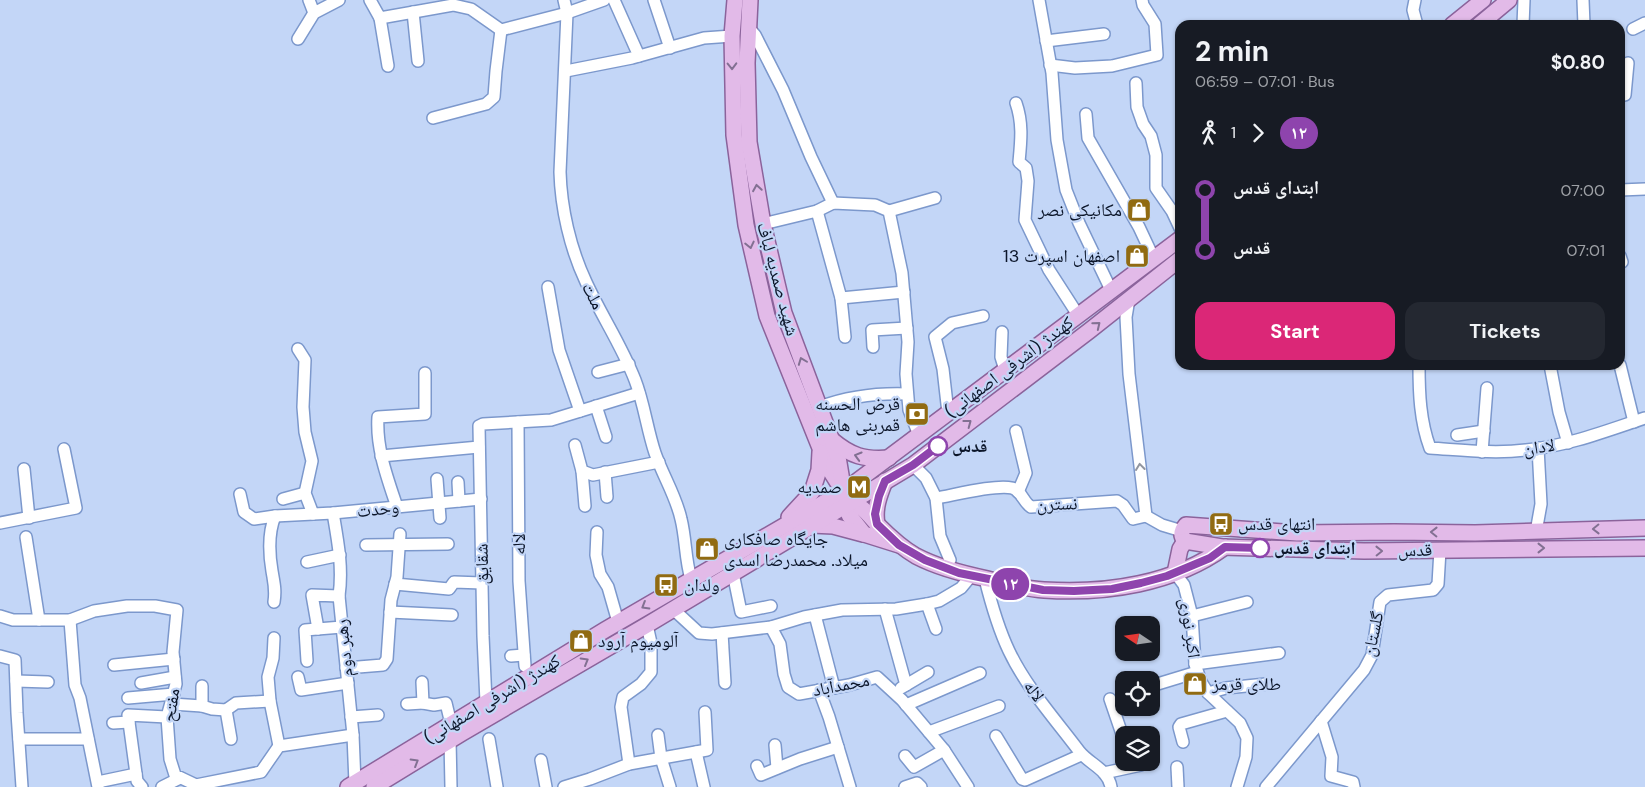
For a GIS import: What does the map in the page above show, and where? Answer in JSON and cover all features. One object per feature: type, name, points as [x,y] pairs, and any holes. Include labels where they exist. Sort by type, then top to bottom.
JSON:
[{"type":"main road","name":"شهید صمدیه لباف","points":[[735,0],[732,36],[734,135],[746,225],[767,316],[796,388],[826,444],[838,457],[847,496],[849,515],[864,534]]},
{"type":"main road","name":"شهید صمدیه لباف","points":[[750,0],[747,63],[749,142],[762,224],[784,313],[820,407],[826,444]]},
{"type":"main road","points":[[1458,20],[1483,0]]},
{"type":"main road","points":[[1484,20],[1509,0]]},
{"type":"main road","name":"کهندژ (اشرفی اصفهانی)","points":[[374,787],[811,525],[889,458],[1175,243]]},
{"type":"main road","name":"کهندژ (اشرفی اصفهانی)","points":[[352,785],[690,579],[778,529],[847,496],[885,481],[913,465],[1175,263]]},
{"type":"main road","points":[[796,388],[810,382]]},
{"type":"main road","points":[[778,529],[812,492],[826,444],[871,459],[889,458]]},
{"type":"main road","points":[[877,524],[875,514],[885,481]]},
{"type":"main road","points":[[847,496],[867,511],[877,524],[899,545]]},
{"type":"main road","points":[[811,525],[833,526],[899,545],[934,564],[959,573],[1043,590],[1112,589],[1141,583],[1175,573],[1210,558],[1225,547]]},
{"type":"main road","name":"قدس","points":[[1184,532],[1475,533],[1645,528]]},
{"type":"main road","points":[[1175,573],[1184,532]]},
{"type":"main road","name":"قدس","points":[[1184,532],[1225,547],[1364,551],[1475,548],[1645,548]]},
{"type":"main road","points":[[1475,533],[1475,548]]},
{"type":"street","points":[[309,0],[314,13]]},
{"type":"street","points":[[298,39],[314,13],[339,0]]},
{"type":"street","points":[[370,0],[380,18],[388,66]]},
{"type":"street","name":"ملت","points":[[564,0],[567,13],[566,71],[560,172],[561,190],[570,236],[585,281],[629,364],[659,462],[676,499],[682,522],[690,579]]},
{"type":"street","points":[[380,18],[446,3],[470,9],[501,30],[567,13],[604,0]]},
{"type":"street","points":[[614,0],[639,56]]},
{"type":"street","points":[[654,0],[670,48]]},
{"type":"street","points":[[1039,0],[1050,65],[1057,140],[1066,190],[1079,223],[1111,290]]},
{"type":"street","points":[[1050,65],[1075,68],[1112,66],[1157,55],[1156,24],[1143,5],[1142,0]]},
{"type":"street","points":[[1415,0],[1413,10],[1416,20]]},
{"type":"street","points":[[1523,20],[1524,0]]},
{"type":"street","points":[[1583,0],[1584,20]]},
{"type":"street","points":[[413,12],[418,61]]},
{"type":"street","points":[[1633,29],[1645,23]]},
{"type":"street","points":[[749,28],[755,35],[783,90],[811,157],[833,203]]},
{"type":"street","points":[[433,118],[486,104],[494,97],[501,30]]},
{"type":"street","points":[[1046,41],[1104,34]]},
{"type":"street","points":[[566,71],[639,56],[704,38],[732,36]]},
{"type":"street","points":[[1625,95],[1628,63]]},
{"type":"street","points":[[1136,83],[1137,107],[1143,124],[1151,136],[1156,155],[1156,188],[1175,217]]},
{"type":"street","points":[[1016,103],[1020,114],[1022,131],[1019,162],[1026,168],[1028,181],[1025,220],[1049,270],[1078,315]]},
{"type":"street","points":[[1086,114],[1088,138],[1139,227],[1154,259]]},
{"type":"street","points":[[1625,190],[1645,189]]},
{"type":"street","points":[[762,224],[818,211],[833,203],[875,205],[889,211],[935,198]]},
{"type":"street","points":[[818,211],[841,298],[844,337]]},
{"type":"street","points":[[889,211],[904,292],[908,342],[906,374],[909,410],[919,435]]},
{"type":"street","points":[[548,287],[560,350],[580,411]]},
{"type":"street","points":[[841,298],[904,292]]},
{"type":"street","points":[[1130,299],[1126,317],[1129,374],[1146,516],[1162,525],[1184,532]]},
{"type":"street","points":[[948,413],[943,370],[935,337],[952,323],[983,316]]},
{"type":"street","points":[[873,347],[872,330],[907,328]]},
{"type":"street","points":[[1002,332],[1001,357],[1005,370]]},
{"type":"street","points":[[298,349],[304,360],[303,407],[305,432],[312,461],[306,493],[313,514]]},
{"type":"street","points":[[598,372],[629,364]]},
{"type":"street","name":"لادان","points":[[1419,370],[1419,394],[1424,432],[1430,448],[1482,452],[1526,450],[1568,443],[1640,420]]},
{"type":"street","points":[[1551,370],[1559,412],[1568,443]]},
{"type":"street","points":[[1622,370],[1640,420]]},
{"type":"street","points":[[397,507],[381,456],[377,434],[378,417],[425,414],[425,373]]},
{"type":"street","points":[[1482,452],[1487,388]]},
{"type":"street","points":[[518,422],[551,420],[639,393]]},
{"type":"street","points":[[820,407],[836,401],[860,396],[886,393],[907,394]]},
{"type":"street","points":[[596,406],[606,437]]},
{"type":"street","name":"شقایق","points":[[486,702],[479,426],[483,424],[518,422]]},
{"type":"street","name":"لاله","points":[[511,656],[524,660],[519,581],[518,422]]},
{"type":"street","points":[[1016,430],[1026,473],[1018,492]]},
{"type":"street","points":[[1457,436],[1484,431]]},
{"type":"street","points":[[575,445],[582,471],[585,506]]},
{"type":"street","points":[[381,456],[479,447]]},
{"type":"street","points":[[1536,532],[1541,504],[1538,448]]},
{"type":"street","points":[[0,523],[76,508],[64,449]]},
{"type":"street","points":[[582,471],[593,475],[659,462]]},
{"type":"street","points":[[913,465],[926,478],[936,498],[940,536],[950,560]]},
{"type":"street","points":[[24,470],[28,518]]},
{"type":"street","points":[[605,472],[607,497]]},
{"type":"street","points":[[437,480],[440,518]]},
{"type":"street","points":[[458,482],[458,501]]},
{"type":"street","name":"نسترن","points":[[936,498],[995,488],[1012,488],[1023,496],[1031,507],[1117,501],[1123,505],[1133,519],[1146,516]]},
{"type":"street","points":[[283,499],[306,493]]},
{"type":"street","name":"وحدت","points":[[240,494],[244,512],[254,519],[275,516],[333,514],[481,499]]},
{"type":"street","name":"رهبر دوم","points":[[333,514],[342,575],[339,596],[353,735],[352,785]]},
{"type":"street","points":[[274,602],[276,589],[272,569],[270,530],[275,516]]},
{"type":"street","points":[[596,532],[596,554],[600,574],[608,587],[618,622]]},
{"type":"street","points":[[26,537],[39,620]]},
{"type":"street","points":[[366,545],[400,540],[448,544]]},
{"type":"street","points":[[346,668],[383,665],[387,659],[390,612],[400,540]]},
{"type":"street","name":"گلستان","points":[[1266,787],[1364,670],[1372,655],[1380,602],[1388,595],[1433,590],[1438,584],[1440,550]]},
{"type":"street","points":[[307,562],[340,555]]},
{"type":"street","points":[[732,573],[741,612],[771,606]]},
{"type":"street","name":"اکبر نوری","points":[[1175,573],[1184,586],[1192,616],[1196,668],[1208,693],[1240,723],[1247,738],[1246,757],[1237,787]]},
{"type":"street","points":[[673,609],[700,633],[771,627],[842,610],[896,609],[927,604],[939,601],[978,577]]},
{"type":"street","name":"لاله","points":[[978,577],[992,607],[1008,651],[1024,678],[1082,755],[1104,773],[1111,787]]},
{"type":"street","points":[[395,584],[449,589],[454,582],[482,583]]},
{"type":"street","points":[[318,629],[312,595],[339,596]]},
{"type":"street","points":[[1192,616],[1247,602]]},
{"type":"street","points":[[927,604],[936,629]]},
{"type":"street","name":"مفتح","points":[[70,620],[94,611],[127,606],[155,606],[176,610],[175,677],[173,699],[167,717],[170,759],[175,775],[180,778]]},
{"type":"street","points":[[884,608],[906,685]]},
{"type":"street","points":[[390,612],[452,615]]},
{"type":"street","points":[[815,615],[834,688]]},
{"type":"street","points":[[0,616],[13,620],[70,620],[75,685],[80,698],[98,784],[136,774]]},
{"type":"street","points":[[629,764],[621,707],[623,697],[641,684],[650,672],[651,643],[647,625]]},
{"type":"street","points":[[307,661],[305,630],[342,626]]},
{"type":"street","name":"محمدآباد","points":[[771,627],[780,644],[784,674],[788,687],[799,694],[834,688],[877,677],[906,705],[944,750],[968,787]]},
{"type":"street","points":[[722,632],[725,683]]},
{"type":"street","points":[[162,787],[180,778],[196,786],[238,782],[261,772],[279,746],[270,701],[268,677],[274,658],[274,638]]},
{"type":"street","points":[[1160,682],[1196,668],[1279,653]]},
{"type":"street","points":[[0,656],[15,660],[22,787]]},
{"type":"street","points":[[114,665],[174,659]]},
{"type":"street","points":[[894,692],[928,672]]},
{"type":"street","points":[[906,705],[980,673]]},
{"type":"street","points":[[141,683],[175,677]]},
{"type":"street","points":[[298,677],[301,690],[348,683]]},
{"type":"street","points":[[16,681],[48,682]]},
{"type":"street","points":[[422,682],[423,703]]},
{"type":"street","points":[[1208,693],[1226,688],[1266,684]]},
{"type":"street","points":[[202,686],[202,706]]},
{"type":"street","points":[[819,690],[829,717],[849,787]]},
{"type":"street","points":[[128,698],[173,699],[212,710],[226,710],[236,703],[270,701]]},
{"type":"street","points":[[1110,699],[1119,726]]},
{"type":"street","points":[[407,704],[423,703],[434,705],[446,703],[451,724]]},
{"type":"street","points":[[929,732],[999,706]]},
{"type":"street","points":[[226,710],[231,739]]},
{"type":"street","points":[[1184,742],[1179,727],[1181,724],[1227,711]]},
{"type":"street","points":[[564,787],[591,783],[629,764],[707,750],[704,712]]},
{"type":"street","points":[[142,787],[137,781],[128,715],[167,717]]},
{"type":"street","points":[[351,717],[378,715]]},
{"type":"street","points":[[1321,721],[1332,757],[1331,776],[1353,782],[1354,787]]},
{"type":"street","points":[[113,723],[129,722]]},
{"type":"street","points":[[279,746],[353,735]]},
{"type":"street","points":[[658,735],[661,758],[670,787]]},
{"type":"street","points":[[996,736],[1022,779],[1027,781],[1082,755]]},
{"type":"street","points":[[19,739],[88,739]]},
{"type":"street","points":[[489,739],[498,787]]},
{"type":"street","points":[[450,740],[450,787]]},
{"type":"street","points":[[775,744],[777,768]]},
{"type":"street","points":[[757,766],[761,775],[838,747]]},
{"type":"street","points":[[905,756],[914,767],[944,750]]},
{"type":"street","points":[[696,752],[704,787]]},
{"type":"street","points":[[540,760],[546,787]]},
{"type":"street","points":[[1177,767],[1178,787]]},
{"type":"street","points":[[1104,773],[1115,770]]},
{"type":"street","points":[[904,787],[917,783],[921,787]]},
{"type":"bus line","name":"۱۲","points":[[938,446],[913,465],[885,481],[875,514],[877,524],[899,545],[916,556],[959,573],[1043,590],[1112,589],[1167,576],[1199,564],[1225,547],[1260,548]]},
{"type":"place","name":"مکانیکی نصر","points":[[1139,210]]},
{"type":"place","name":"اصفهان اسپرت 13","points":[[1137,256]]},
{"type":"place","name":"قرض الحسنه قمربنی هاشم","points":[[917,414]]},
{"type":"place","name":"قدس","points":[[938,446]]},
{"type":"place","name":"صمدیه","points":[[859,487]]},
{"type":"place","name":"انتهای قدس","points":[[1221,524]]},
{"type":"place","name":"ابتدای قدس","points":[[1260,548]]},
{"type":"place","name":"جایگاه صافکاری میلاد. محمدرضا اسدی","points":[[707,549]]},
{"type":"place","name":"ولدان","points":[[666,585]]},
{"type":"place","name":"آلومیوم آرود","points":[[581,641]]},
{"type":"place","name":"طلای قرمز","points":[[1195,684]]}]
